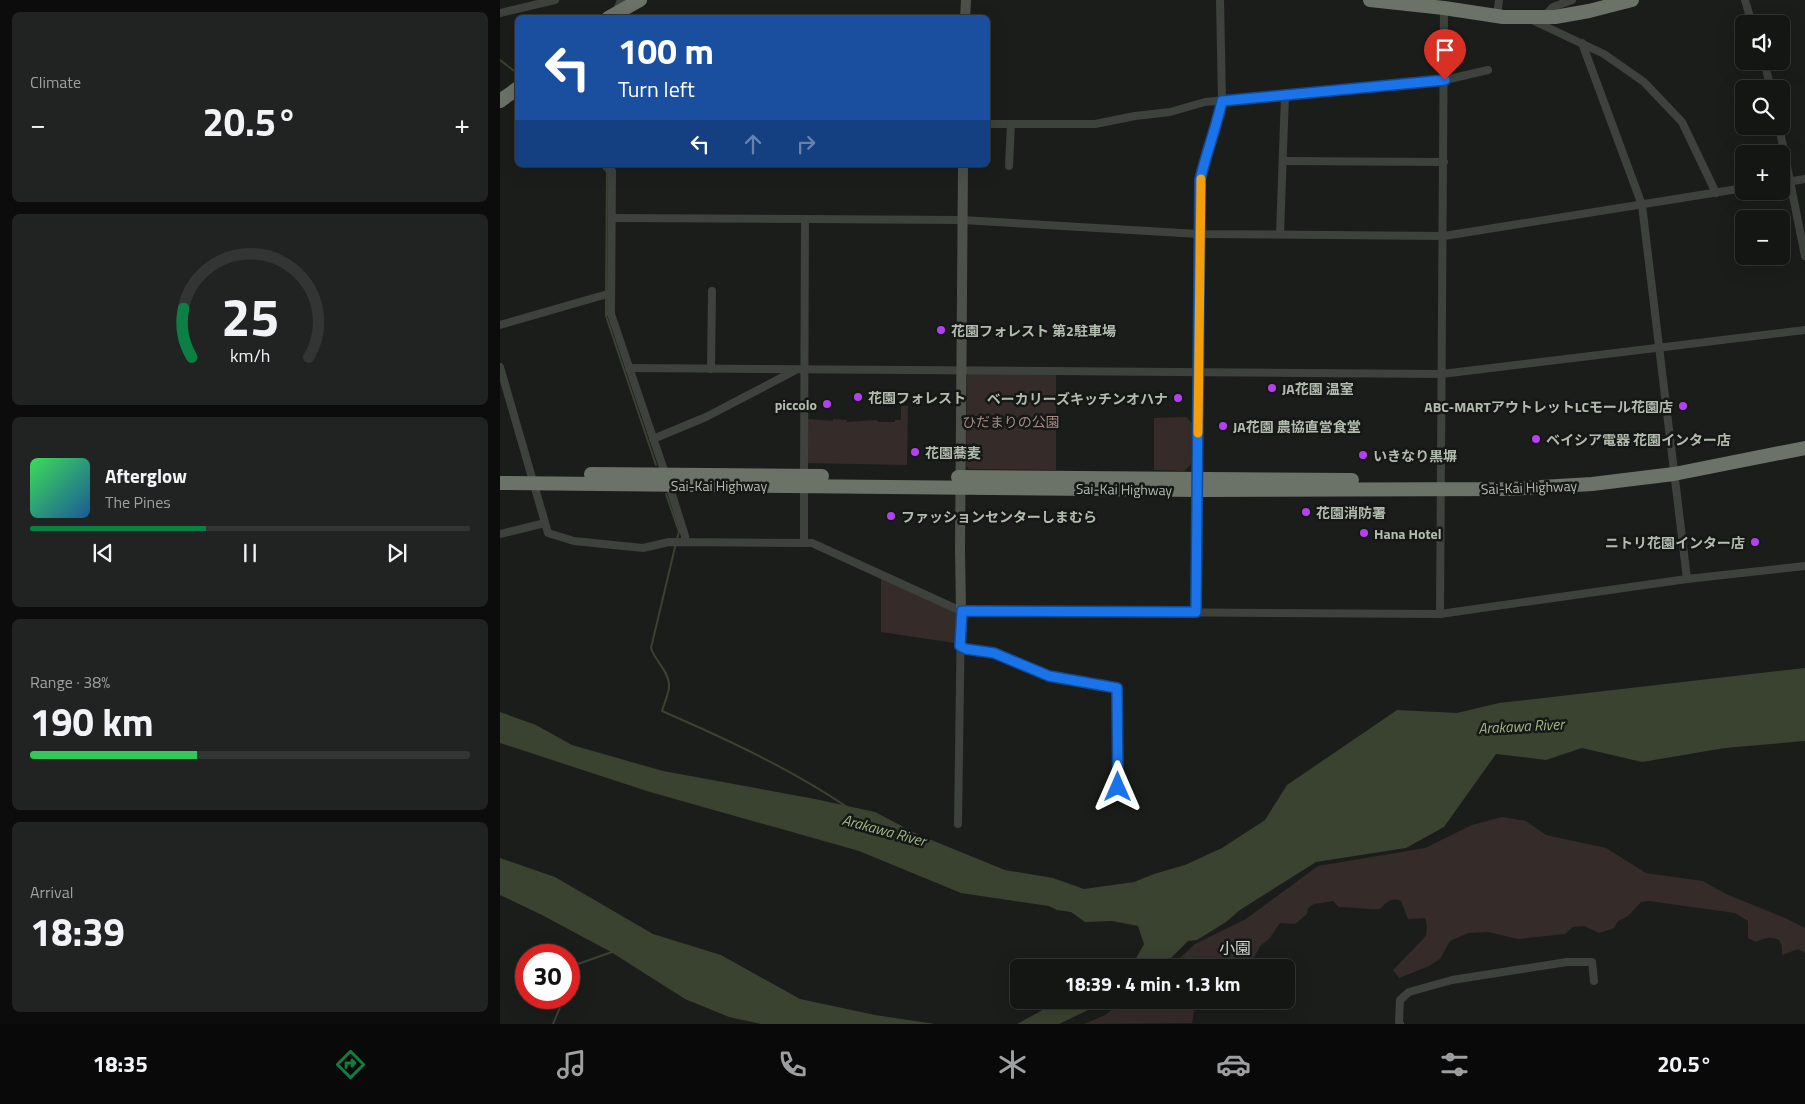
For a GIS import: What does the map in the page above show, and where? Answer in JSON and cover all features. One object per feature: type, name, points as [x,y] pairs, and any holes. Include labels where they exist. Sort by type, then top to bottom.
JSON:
[{"type":"highway","points":[[615,10],[640,0]]},
{"type":"highway","points":[[1370,0],[1405,1],[1497,16],[1526,17],[1544,17],[1590,11],[1632,0]]},
{"type":"highway","points":[[500,101],[515,90]]},
{"type":"highway","name":"Sai-Kai Highway","points":[[1674,469],[1805,440]]},
{"type":"highway","name":"Sai-Kai Highway","points":[[500,483],[532,479],[1441,485],[1674,469],[1805,448]]},
{"type":"highway","name":"Sai-Kai Highway","points":[[500,474],[532,479]]},
{"type":"street","points":[[500,13],[555,0]]},
{"type":"street","points":[[965,15],[966,0]]},
{"type":"street","points":[[1196,612],[1200,180],[1222,101],[1220,0]]},
{"type":"street","points":[[1497,16],[1499,0]]},
{"type":"street","points":[[1544,17],[1552,7],[1572,0]]},
{"type":"street","points":[[1745,0],[1749,15]]},
{"type":"street","points":[[1440,614],[1444,236],[1444,8]]},
{"type":"street","points":[[1526,17],[1582,43],[1624,67],[1644,82],[1682,122],[1716,193]]},
{"type":"street","points":[[1582,43],[1642,204],[1686,579]]},
{"type":"street","points":[[990,124],[1095,124],[1140,115],[1170,112],[1205,102],[1445,80],[1488,70]]},
{"type":"street","points":[[1280,234],[1285,96]]},
{"type":"street","points":[[1009,166],[1010,124]]},
{"type":"street","points":[[1283,161],[1444,162]]},
{"type":"street","points":[[609,167],[612,171],[608,197],[612,218],[607,294],[611,314],[685,536],[679,542]]},
{"type":"street","points":[[958,824],[962,611],[960,482],[962,167]]},
{"type":"street","points":[[1790,181],[1805,179]]},
{"type":"street","points":[[612,218],[962,220],[1199,234],[1444,236],[1735,190]]},
{"type":"street","points":[[1790,200],[1805,256]]},
{"type":"street","points":[[804,542],[800,370],[805,219]]},
{"type":"street","points":[[712,291],[712,369]]},
{"type":"street","points":[[500,325],[607,294]]},
{"type":"street","points":[[629,368],[1442,374],[1805,330]]},
{"type":"street","points":[[500,367],[548,533],[574,541],[643,548],[679,542],[812,543],[962,611],[1440,614],[1686,579],[1805,566]]},
{"type":"street","points":[[653,439],[724,408],[800,370]]},
{"type":"street","points":[[500,534],[545,523]]},
{"type":"street","points":[[960,646],[966,649],[994,653],[1049,676],[1117,688],[1118,787]]},
{"type":"street","points":[[1400,1024],[1400,1000],[1409,992],[1452,980],[1506,970],[1578,961],[1592,962],[1594,982]]},
{"type":"green space","name":"ひだまりの公園","points":[[969,373],[1054,374],[1056,376],[1056,470],[969,469],[966,466],[967,375]]},
{"type":"green space","points":[[901,406],[908,406],[907,465],[807,463],[808,419],[847,420],[847,422],[877,420],[878,422],[895,422],[895,420],[901,420]]},
{"type":"green space","points":[[1186,417],[1192,423],[1191,464],[1184,471],[1154,470],[1154,418]]},
{"type":"green space","points":[[881,578],[958,614],[957,642],[881,632]]},
{"type":"green space","points":[[1502,817],[1526,821],[1546,835],[1606,848],[1646,873],[1703,881],[1726,894],[1805,928],[1805,953],[1798,949],[1782,955],[1782,946],[1779,940],[1768,938],[1756,942],[1748,938],[1748,921],[1735,913],[1649,901],[1641,902],[1628,916],[1618,921],[1614,928],[1599,933],[1584,926],[1573,927],[1565,934],[1518,939],[1488,932],[1468,933],[1450,941],[1440,959],[1429,966],[1399,978],[1393,970],[1426,936],[1427,926],[1425,918],[1408,919],[1401,901],[1392,900],[1380,909],[1339,907],[1333,901],[1314,904],[1308,908],[1307,914],[1295,924],[1280,923],[1269,939],[1261,945],[1253,959],[1179,959],[1195,944],[1246,919],[1318,866],[1425,848],[1472,825]]},
{"type":"green space","points":[[1114,1009],[1192,1009],[1194,1011],[1192,1023],[1084,1024]]},
{"type":"water","name":"Arakawa River","points":[[1805,668],[1805,741],[1725,748],[1642,762],[1582,748],[1546,760],[1496,754],[1444,827],[1406,848],[1316,862],[1240,910],[1226,922],[1197,940],[1188,941],[1170,959],[1136,959],[1144,944],[1138,926],[1112,921],[1085,922],[1071,912],[1057,910],[1049,906],[961,893],[859,851],[650,792],[500,743],[500,712],[536,725],[572,745],[663,771],[875,812],[919,835],[1005,870],[1053,878],[1084,889],[1134,882],[1185,865],[1222,848],[1265,820],[1287,785],[1397,710],[1457,713],[1499,703]]},
{"type":"water","points":[[500,858],[555,877],[653,934],[721,955],[800,999],[875,1015],[935,1024],[761,1024],[729,1017],[685,999],[611,952],[500,895]]},
{"type":"water","points":[[1044,1009],[1090,1009],[1059,1024],[1017,1024]]},
{"type":"waterway","points":[[500,60],[515,72]]},
{"type":"waterway","points":[[603,167],[607,172],[606,293]]},
{"type":"waterway","points":[[606,298],[606,316],[656,465]]},
{"type":"waterway","points":[[666,494],[679,532],[677,539]]},
{"type":"waterway","name":"Arakawa River","points":[[676,543],[651,648],[666,674],[669,684],[668,694],[662,711],[733,743],[780,767],[847,807]]},
{"type":"waterway","points":[[580,963],[612,952]]},
{"type":"waterway","points":[[553,1024],[559,1009]]},
{"type":"slow traffic","points":[[1198,433],[1201,179]]},
{"type":"place","name":"花園フォレスト 第2駐車場","points":[[941,330]]},
{"type":"place","name":"JA花園 温室","points":[[1272,388]]},
{"type":"place","name":"花園フォレスト","points":[[858,397]]},
{"type":"place","name":"ベーカリーズキッチンオハナ","points":[[1178,398]]},
{"type":"place","name":"piccolo","points":[[827,404]]},
{"type":"place","name":"ABC-MARTアウトレットLCモール花園店","points":[[1683,406]]},
{"type":"place","name":"JA花園 農協直営食堂","points":[[1223,426]]},
{"type":"place","name":"ベイシア電器 花園インター店","points":[[1536,439]]},
{"type":"place","name":"花園蕎麦","points":[[915,452]]},
{"type":"place","name":"いきなり黒塀","points":[[1363,455]]},
{"type":"place","name":"花園消防署","points":[[1306,512]]},
{"type":"place","name":"ファッションセンターしまむら","points":[[891,516]]},
{"type":"place","name":"Hana Hotel","points":[[1364,533]]},
{"type":"place","name":"ニトリ花園インター店","points":[[1755,542]]},
{"type":"district","name":"小園","points":[[1235,948]]},
{"type":"route","points":[[1118,787],[1117,688],[1049,676],[994,653],[966,649],[960,646],[962,611],[1196,612],[1200,180],[1222,101],[1445,80]]}]
